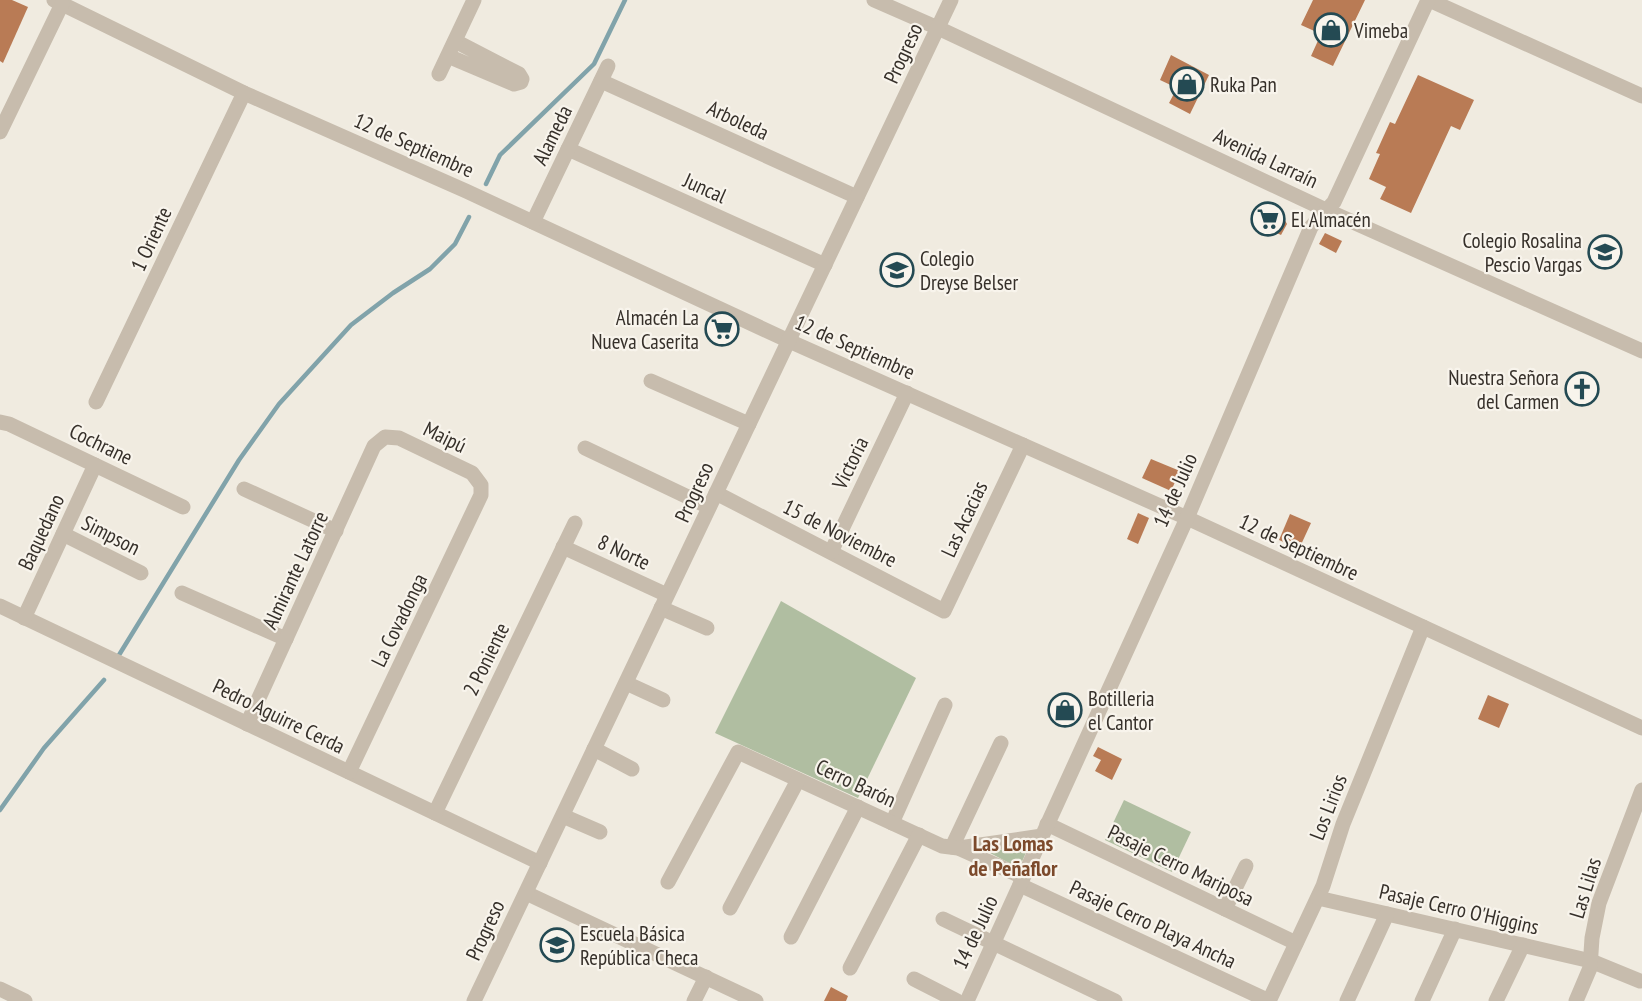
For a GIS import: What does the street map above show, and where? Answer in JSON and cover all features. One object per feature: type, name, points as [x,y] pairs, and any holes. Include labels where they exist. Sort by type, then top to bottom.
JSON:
[{"type":"street","points":[[439,74],[474,0]]},
{"type":"street","name":"Avenida Larraín","points":[[874,0],[1326,210],[1642,351]]},
{"type":"street","name":"Progreso","points":[[474,1001],[951,0]]},
{"type":"street","points":[[1429,0],[1642,96]]},
{"type":"street","name":"14 de Julio","points":[[967,1001],[1186,518],[1311,227],[1334,202],[1429,0]]},
{"type":"street","points":[[0,132],[58,2]]},
{"type":"street","name":"12 de Septiembre","points":[[58,2],[244,93],[466,190],[789,341],[1186,518],[1642,728]]},
{"type":"street","points":[[448,56],[514,84],[521,82],[519,74],[455,41]]},
{"type":"street","name":"Alameda","points":[[533,222],[608,66]]},
{"type":"street","name":"Arboleda","points":[[601,81],[857,198]]},
{"type":"street","name":"1 Oriente","points":[[96,402],[244,93]]},
{"type":"street","name":"Juncal","points":[[568,149],[825,265]]},
{"type":"street","points":[[651,381],[749,424]]},
{"type":"street","name":"Victoria","points":[[831,552],[907,393]]},
{"type":"street","name":"Cochrane","points":[[0,422],[9,424],[183,507]]},
{"type":"street","name":"Maipú","points":[[385,437],[399,438],[472,474],[481,485]]},
{"type":"street","name":"Almirante Latorre","points":[[247,724],[374,446],[385,437]]},
{"type":"street","name":"Las Acacias","points":[[944,611],[1023,445]]},
{"type":"street","name":"15 de Noviembre","points":[[585,448],[713,500],[831,552],[944,611]]},
{"type":"street","name":"Baquedano","points":[[24,618],[95,465]]},
{"type":"street","name":"La Covadonga","points":[[349,772],[481,495],[481,485]]},
{"type":"street","points":[[244,489],[336,531]]},
{"type":"street","name":"2 Poniente","points":[[435,813],[575,523]]},
{"type":"street","name":"Simpson","points":[[63,534],[141,573]]},
{"type":"street","name":"8 Norte","points":[[563,547],[664,602],[706,628]]},
{"type":"street","points":[[182,593],[286,639]]},
{"type":"street","name":"Pedro Aguirre Cerda","points":[[0,606],[540,863]]},
{"type":"street","name":"Los Lirios","points":[[1269,1001],[1318,898],[1343,824],[1423,627]]},
{"type":"street","points":[[626,683],[663,700]]},
{"type":"street","points":[[892,823],[945,705]]},
{"type":"street","points":[[955,848],[1001,743]]},
{"type":"street","points":[[594,749],[632,769]]},
{"type":"street","name":"Cerro Barón","points":[[668,882],[738,752],[942,846],[955,848],[1021,881]]},
{"type":"street","points":[[730,908],[798,780]]},
{"type":"street","name":"Las Lilas","points":[[1576,1001],[1588,976],[1599,903],[1642,790]]},
{"type":"street","points":[[791,937],[858,807]]},
{"type":"street","points":[[563,816],[600,832]]},
{"type":"street","name":"Cerro Barón","points":[[955,848],[1045,830]]},
{"type":"street","name":"Pasaje Cerro Mariposa","points":[[1045,830],[1225,909],[1296,943]]},
{"type":"street","points":[[849,968],[919,835]]},
{"type":"street","points":[[1225,909],[1246,866]]},
{"type":"street","name":"Pasaje Cerro Playa Ancha","points":[[1021,881],[1269,1001]]},
{"type":"street","points":[[526,893],[756,1001]]},
{"type":"street","name":"Pasaje Cerro O'Higgins","points":[[1318,898],[1591,961],[1640,981]]},
{"type":"street","points":[[1347,1001],[1387,914]]},
{"type":"street","points":[[943,920],[1116,1001]]},
{"type":"street","points":[[1422,1001],[1455,929]]},
{"type":"street","points":[[1496,1001],[1523,945]]},
{"type":"street","points":[[694,1001],[706,977]]},
{"type":"street","points":[[915,979],[957,1001]]},
{"type":"street","points":[[0,989],[25,1001]]},
{"type":"green space","points":[[781,601],[916,678],[858,798],[715,733]]},
{"type":"green space","points":[[1124,800],[1191,832],[1172,872],[1105,840]]},
{"type":"green space","points":[[1030,844],[1019,868],[988,852]]},
{"type":"building","points":[[0,0],[12,0],[28,7],[3,63],[0,61]]},
{"type":"building","name":"Vimeba","points":[[1313,0],[1365,0],[1333,66],[1311,56],[1321,34],[1301,25]]},
{"type":"building","name":"Ruka Pan","points":[[1171,55],[1209,75],[1190,114],[1169,103],[1177,88],[1160,80]]},
{"type":"building","points":[[1418,75],[1474,100],[1460,130],[1451,126],[1411,213],[1380,199],[1386,187],[1369,179],[1380,154],[1376,153],[1390,122],[1395,124]]},
{"type":"building","name":"El Almacén","points":[[1259,206],[1283,217],[1287,224],[1281,235],[1252,221]]},
{"type":"building","points":[[1325,233],[1342,241],[1336,253],[1319,244]]},
{"type":"building","points":[[1151,459],[1180,471],[1171,491],[1142,478]]},
{"type":"building","points":[[1138,513],[1149,518],[1138,544],[1127,539]]},
{"type":"building","points":[[1290,514],[1311,523],[1299,549],[1279,540]]},
{"type":"building","points":[[1488,695],[1509,704],[1499,728],[1478,719]]},
{"type":"building","name":"Botilleria el Cantor","points":[[1063,698],[1076,704],[1068,723],[1055,717]]},
{"type":"building","points":[[1098,747],[1122,759],[1112,780],[1095,771],[1101,760],[1093,756]]},
{"type":"building","points":[[831,987],[848,996],[846,1001],[824,1001]]},
{"type":"waterway","points":[[486,184],[500,155],[594,64],[625,0]]},
{"type":"waterway","points":[[119,655],[239,460],[279,404],[351,325],[393,293],[430,269],[455,244],[469,217]]},
{"type":"waterway","points":[[0,810],[44,748],[104,680]]},
{"type":"place","name":"Vimeba","points":[[1331,30]]},
{"type":"place","name":"Ruka Pan","points":[[1187,84]]},
{"type":"place","name":"El Almacén","points":[[1268,219]]},
{"type":"place","name":"Colegio Rosalina Pescio Vargas","points":[[1605,252]]},
{"type":"place","name":"Colegio Dreyse Belser","points":[[897,270]]},
{"type":"place","name":"Almacén La Nueva Caserita","points":[[722,329]]},
{"type":"place","name":"Nuestra Señora del Carmen","points":[[1582,389]]},
{"type":"place","name":"Botilleria el Cantor","points":[[1065,710]]},
{"type":"place","name":"Escuela Básica República Checa","points":[[557,945]]},
{"type":"district","name":"Las Lomas de Peñaflor","points":[[1013,856]]}]
